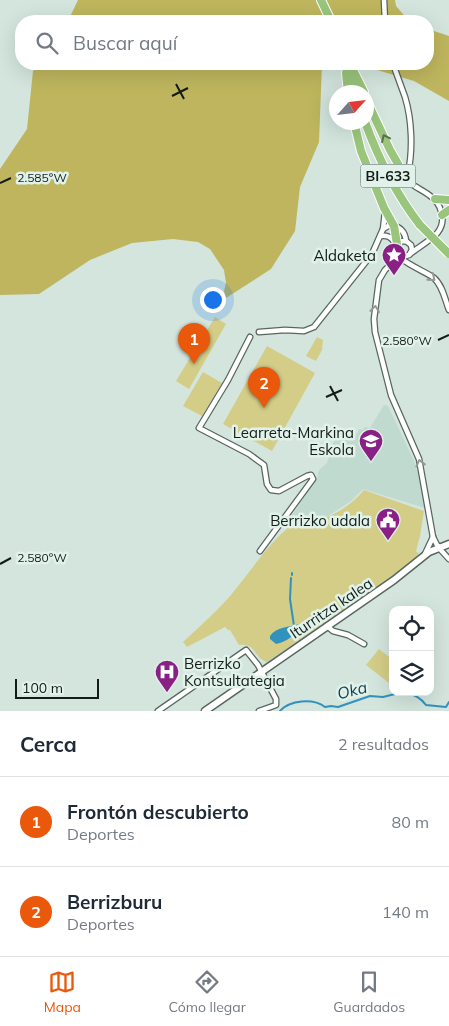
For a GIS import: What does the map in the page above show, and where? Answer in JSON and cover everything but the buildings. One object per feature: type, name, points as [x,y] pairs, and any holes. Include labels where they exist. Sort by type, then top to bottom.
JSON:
[{"type":"main road","points":[[321,0],[328,15]]},
{"type":"main road","points":[[347,70],[348,85]]},
{"type":"main road","points":[[349,70],[353,85]]},
{"type":"main road","points":[[351,70],[360,85]]},
{"type":"main road","points":[[374,116],[404,176]]},
{"type":"main road","points":[[356,130],[361,151],[384,208],[394,226],[396,244]]},
{"type":"main road","name":"BI-633","points":[[368,130],[384,169],[396,192],[420,225],[449,254]]},
{"type":"main road","points":[[435,199],[449,200]]},
{"type":"street","points":[[384,0],[385,15]]},
{"type":"street","points":[[395,70],[409,116],[411,153],[408,174],[404,176],[408,182],[435,199],[446,212],[438,232],[407,257],[387,268],[379,280],[374,319],[375,332],[391,395],[419,459],[433,538],[449,560]]},
{"type":"street","points":[[259,332],[304,331],[314,327],[372,254],[383,229],[384,208]]},
{"type":"street","points":[[383,229],[390,226],[400,229],[412,247],[410,254]]},
{"type":"street","points":[[381,236],[385,235],[392,238],[396,244],[395,251],[402,259],[439,283],[449,310]]},
{"type":"street","points":[[396,244],[401,241],[425,242]]},
{"type":"street","points":[[387,268],[402,259]]},
{"type":"street","points":[[250,337],[228,380],[199,428],[250,454],[264,465],[267,484],[271,490],[279,491],[307,476],[311,476],[313,479],[260,551]]},
{"type":"street","points":[[423,557],[433,538]]},
{"type":"street","name":"Iturritza kalea","points":[[205,711],[394,580],[423,557],[449,544]]},
{"type":"street","points":[[327,626],[364,644]]},
{"type":"street","points":[[158,711],[246,650],[261,671],[276,699],[276,706],[259,711]]},
{"type":"shaded area","points":[[78,0],[395,0],[396,6],[404,15],[71,15]]},
{"type":"shaded area","points":[[434,31],[449,36],[449,101],[414,81],[377,70],[434,70]]},
{"type":"shaded area","points":[[322,70],[319,142],[300,187],[295,231],[271,269],[226,298],[224,270],[210,249],[198,242],[173,239],[132,243],[90,260],[39,294],[0,295],[0,169],[27,129],[33,71]]},
{"type":"shaded area","points":[[215,317],[226,324],[189,389],[176,381]]},
{"type":"shaded area","points":[[317,337],[323,340],[322,350],[316,361],[306,356]]},
{"type":"shaded area","points":[[267,346],[315,373],[272,451],[223,424]]},
{"type":"shaded area","points":[[203,372],[222,383],[202,416],[183,406]]},
{"type":"shaded area","name":"Learreta-Markina Eskola","points":[[384,405],[388,406],[414,461],[420,479],[425,508],[363,489],[351,501],[328,516],[320,518],[291,517],[317,478],[319,470],[327,463],[338,428],[357,434],[359,429],[370,428]]},
{"type":"shaded area","points":[[364,490],[424,511],[416,551],[419,554],[402,570],[267,662],[262,660],[249,646],[239,645],[230,630],[225,627],[187,647],[183,642],[223,604],[282,533],[298,521],[319,519],[338,512],[355,500]]},
{"type":"shaded area","points":[[379,649],[389,657],[389,683],[366,665]]},
{"type":"water","points":[[300,624],[296,632],[284,642],[276,644],[270,639],[270,636],[276,631]]},
{"type":"waterway","points":[[291,578],[290,599],[294,626]]},
{"type":"waterway","name":"Oka","points":[[280,711],[290,704],[308,701],[325,707],[338,707],[370,696],[389,696]]},
{"type":"waterway","name":"Oka","points":[[415,696],[426,705],[446,707],[449,702]]},
{"type":"place","name":"Aldaketa","points":[[394,276]]},
{"type":"place","name":"Frontón descubierto","points":[[194,364]]},
{"type":"place","name":"Berrizburu","points":[[264,408]]},
{"type":"place","name":"Learreta-Markina Eskola","points":[[371,462]]},
{"type":"place","name":"Berrizko udala","points":[[388,541]]},
{"type":"place","name":"Berrizko Kontsultategia","points":[[167,693]]}]
